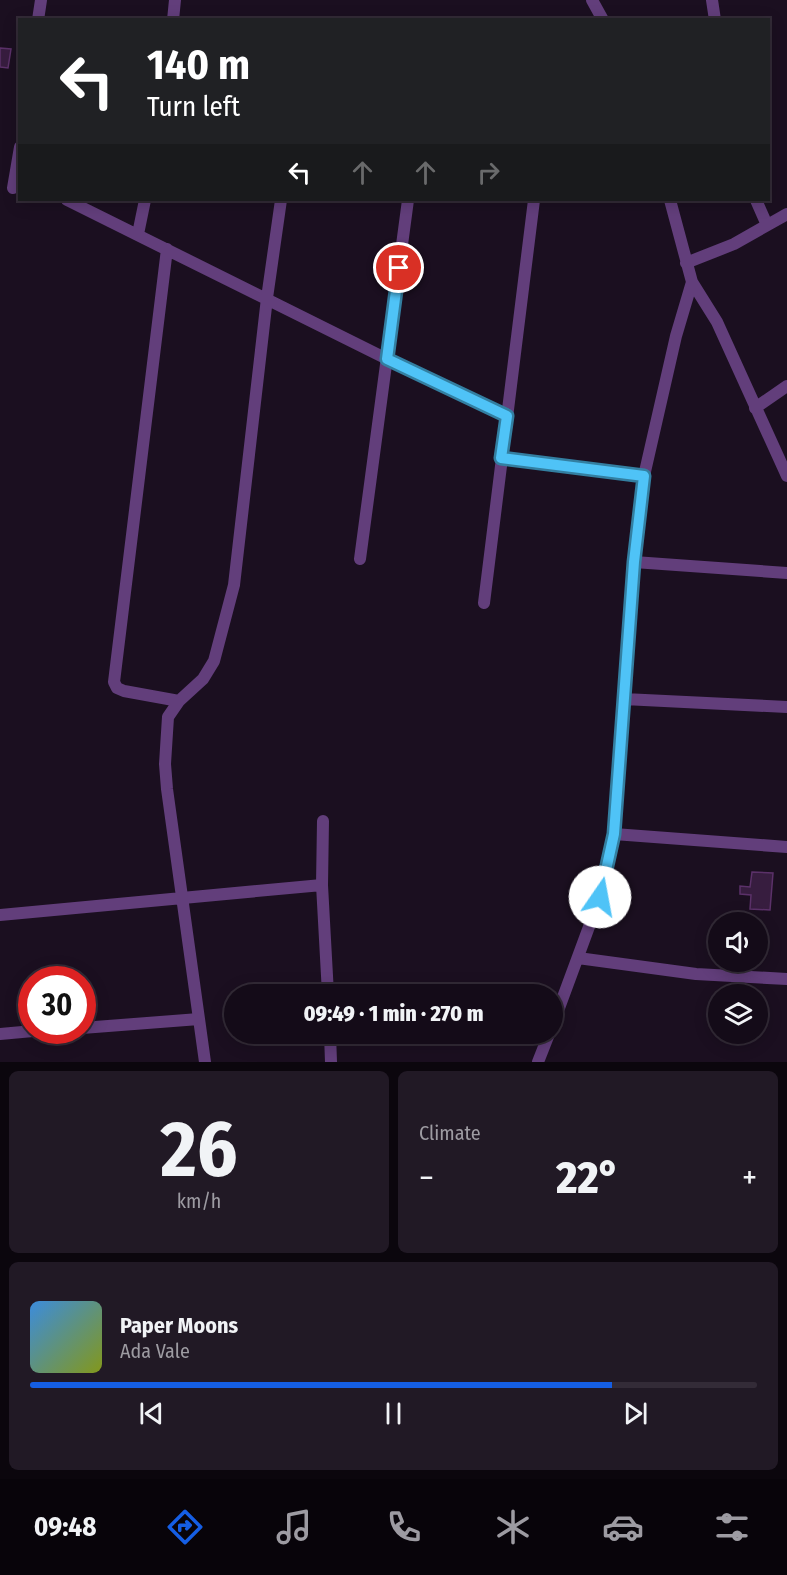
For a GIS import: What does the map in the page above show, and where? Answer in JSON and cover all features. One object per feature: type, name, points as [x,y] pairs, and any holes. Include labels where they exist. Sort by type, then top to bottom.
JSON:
[{"type":"street","points":[[38,18],[41,0]]},
{"type":"street","points":[[173,18],[175,0]]},
{"type":"street","points":[[592,0],[602,18]]},
{"type":"street","points":[[712,0],[714,18]]},
{"type":"street","points":[[0,187],[16,188],[18,168]]},
{"type":"street","points":[[69,201],[507,416]]},
{"type":"street","points":[[138,234],[145,201]]},
{"type":"street","points":[[205,1062],[165,764],[168,717],[179,701],[197,687],[214,661],[234,585],[267,298],[281,201]]},
{"type":"street","points":[[360,559],[408,201]]},
{"type":"street","points":[[484,603],[534,201]]},
{"type":"street","points":[[670,201],[692,282],[717,322],[787,476]]},
{"type":"street","points":[[756,201],[767,225]]},
{"type":"street","points":[[686,263],[734,244],[787,214]]},
{"type":"street","points":[[167,249],[114,682],[117,688],[124,691],[179,701]]},
{"type":"street","points":[[563,998],[600,897],[614,834],[634,562],[644,476],[676,336],[692,282]]},
{"type":"street","points":[[755,408],[787,386]]},
{"type":"street","points":[[501,458],[644,476]]},
{"type":"street","points":[[634,562],[787,573]]},
{"type":"street","points":[[624,699],[787,707]]},
{"type":"street","points":[[323,820],[322,885],[327,984]]},
{"type":"street","points":[[614,834],[787,847]]},
{"type":"street","points":[[0,915],[322,885]]},
{"type":"street","points":[[578,958],[696,974],[787,979]]},
{"type":"street","points":[[96,1027],[200,1019]]},
{"type":"street","points":[[0,1034],[18,1032]]},
{"type":"street","points":[[330,1044],[331,1062]]},
{"type":"street","points":[[538,1062],[545,1044]]},
{"type":"building","points":[[0,48],[11,49],[8,68],[0,67]]},
{"type":"building","points":[[752,872],[773,873],[770,910],[750,909],[751,895],[740,894],[740,886],[750,887]]},
{"type":"route","points":[[399,268],[387,359],[507,416],[501,458],[644,476],[634,562],[614,834],[600,897]]}]
